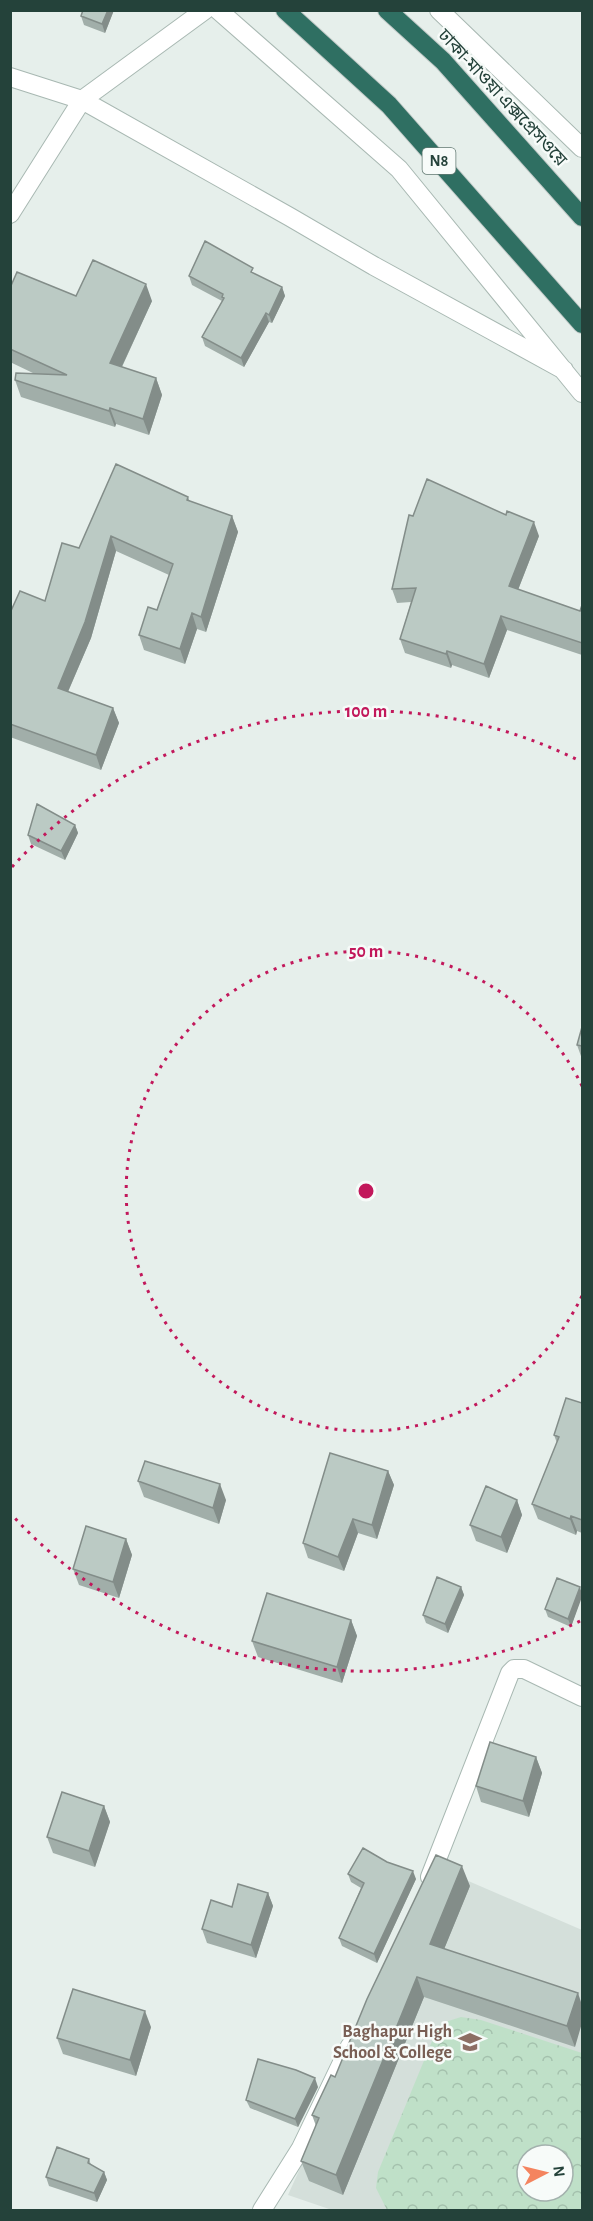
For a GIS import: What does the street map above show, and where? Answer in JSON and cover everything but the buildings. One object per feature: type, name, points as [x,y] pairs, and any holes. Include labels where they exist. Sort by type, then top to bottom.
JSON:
[{"type":"highway","name":"N8","points":[[285,10],[389,105],[566,303],[582,324]]},
{"type":"highway","name":"ঢাকা-মাওয়া এক্সপ্রেসওয়ে","points":[[387,10],[443,61],[582,217]]},
{"type":"street","points":[[10,214],[82,100],[204,10]]},
{"type":"street","points":[[218,10],[399,169],[582,393]]},
{"type":"street","points":[[439,10],[582,148]]},
{"type":"street","points":[[10,77],[82,100],[374,266],[564,369]]},
{"type":"street","points":[[420,1898],[435,1866],[510,1673],[514,1669],[524,1669],[582,1697]]},
{"type":"street","points":[[262,2211],[301,2148],[356,2033]]},
{"type":"shaded area","name":"Baghapur High School & College","points":[[436,1867],[582,1930],[582,2210],[332,2210],[288,2195]]},
{"type":"green space","points":[[461,2017],[481,2020],[582,2053],[582,2210],[387,2210],[376,2188],[378,2172],[435,2034],[442,2023]]},
{"type":"place","name":"Baghapur High School & College","points":[[470,2042]]}]
